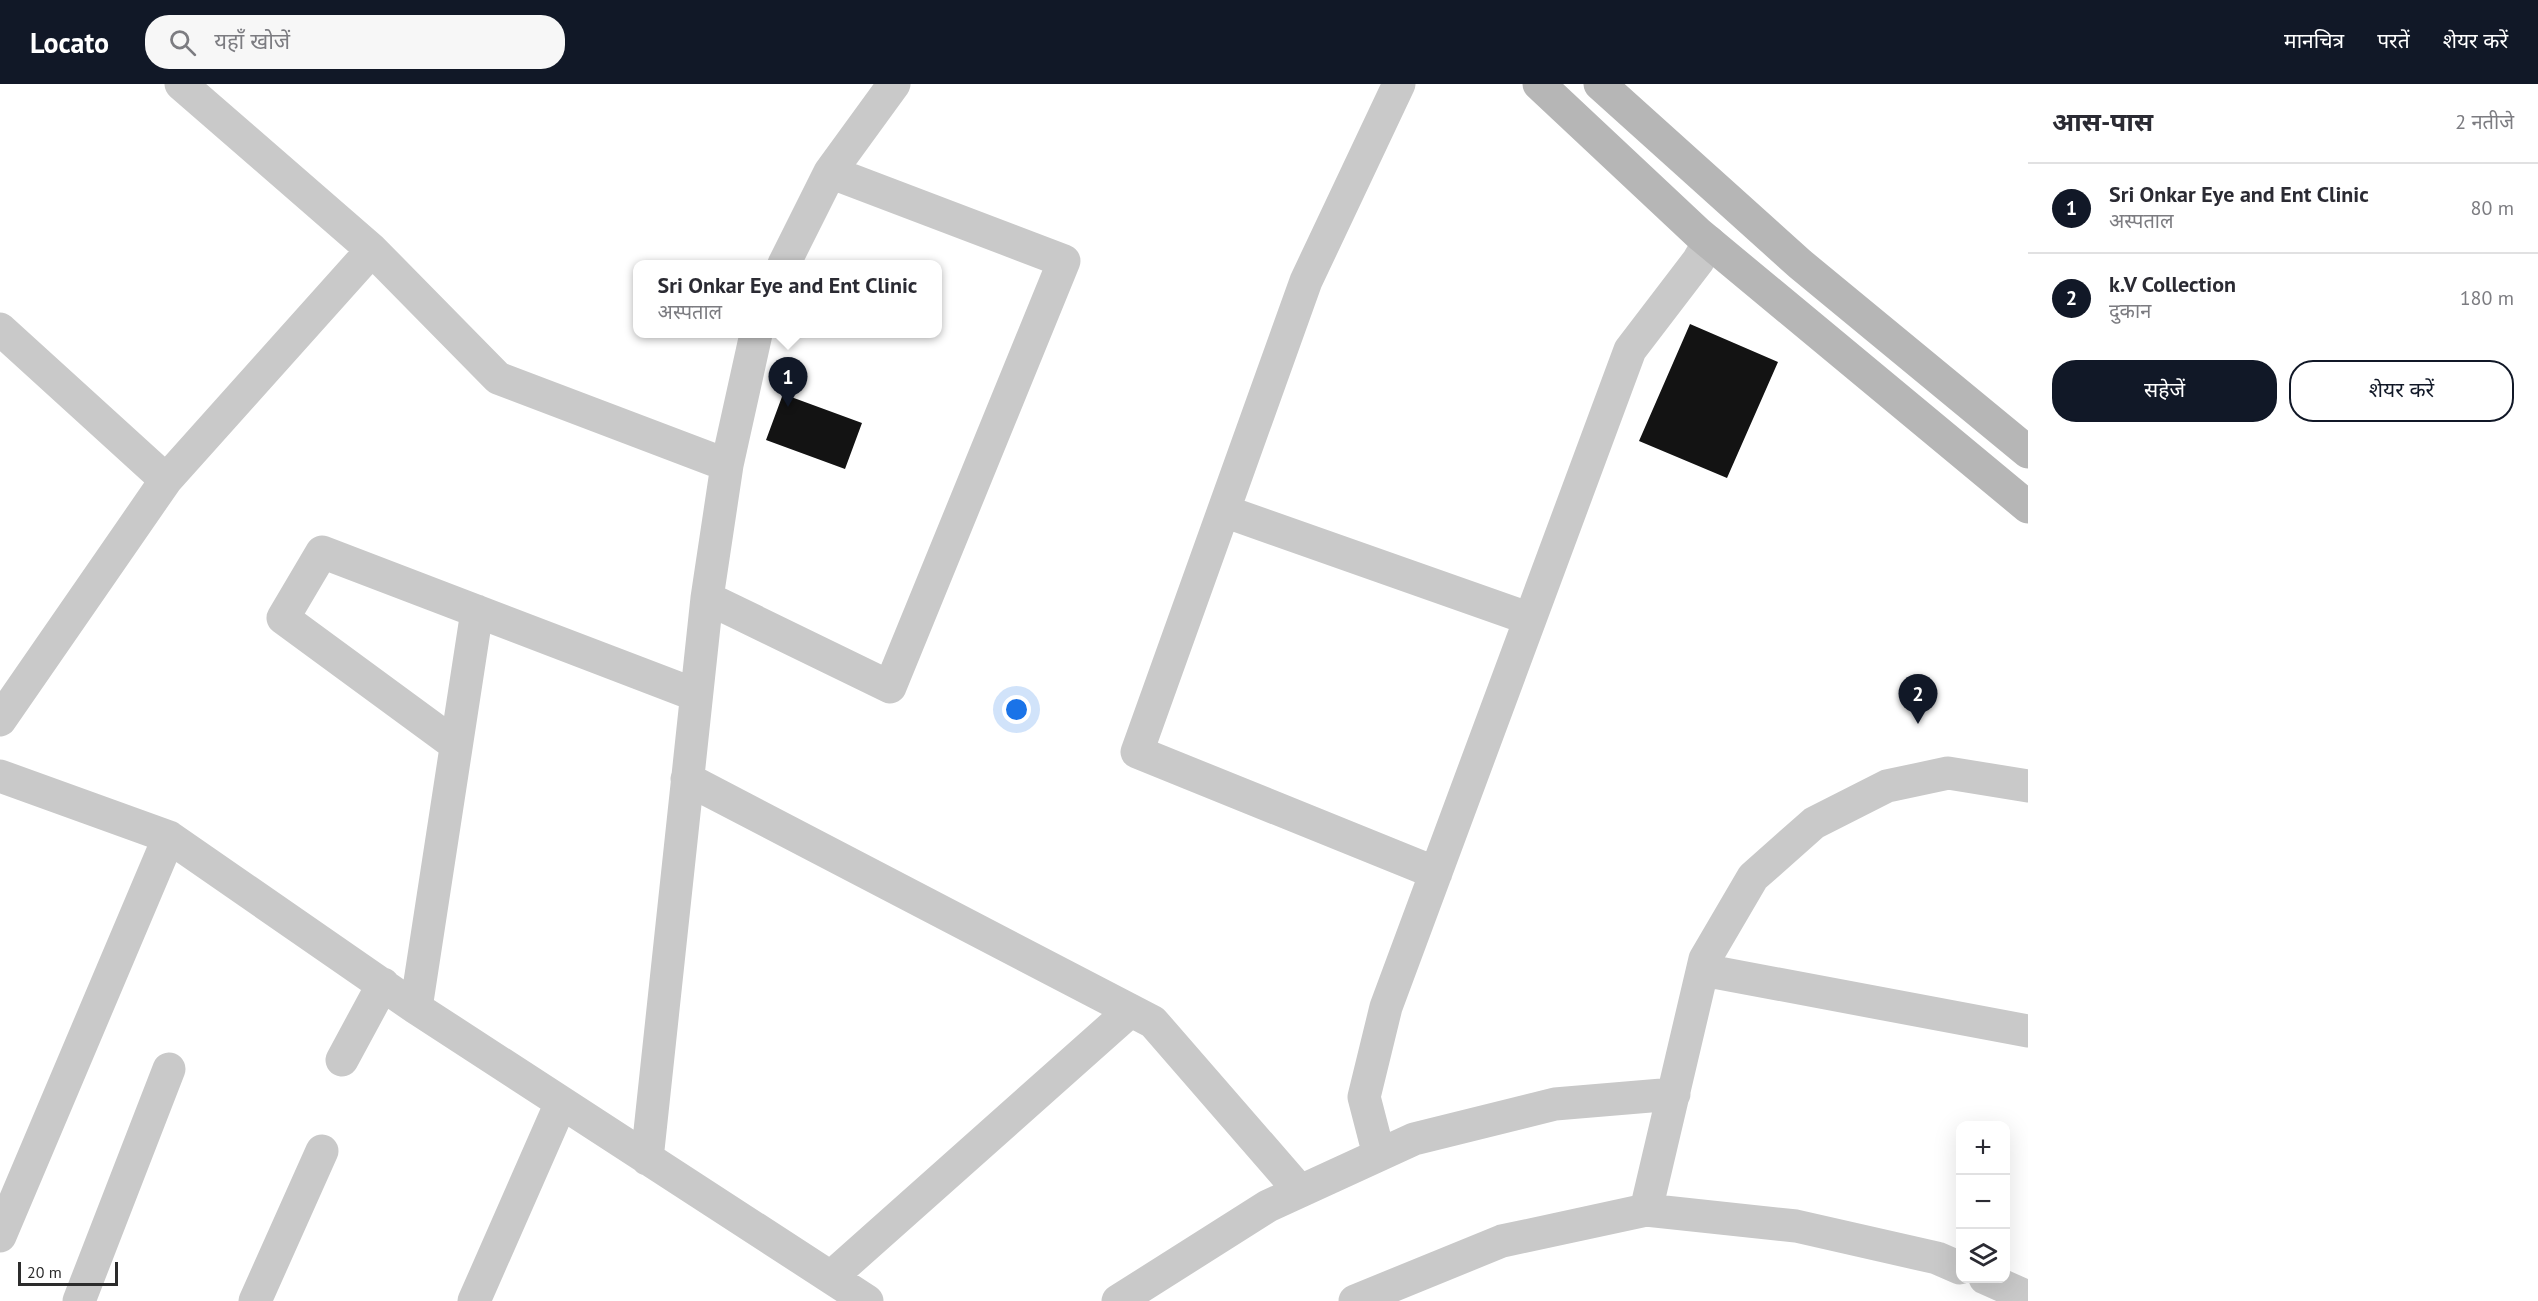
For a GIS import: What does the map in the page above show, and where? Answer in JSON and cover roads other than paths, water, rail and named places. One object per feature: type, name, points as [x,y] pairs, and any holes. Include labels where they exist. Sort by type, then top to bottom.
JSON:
[{"type":"main road","points":[[1539,84],[1709,242],[2028,507]]},
{"type":"main road","points":[[1600,84],[1800,264],[2028,452]]},
{"type":"street","points":[[181,84],[372,250],[498,378],[727,465]]},
{"type":"street","points":[[786,260],[830,172],[894,84]]},
{"type":"street","points":[[1399,84],[1306,281],[1137,752],[1436,873]]},
{"type":"street","points":[[707,598],[890,687],[1064,261],[830,172]]},
{"type":"street","points":[[1379,1155],[1364,1097],[1386,1007],[1630,350],[1698,261],[1709,242]]},
{"type":"street","points":[[0,720],[166,480],[372,250]]},
{"type":"street","points":[[0,330],[166,480]]},
{"type":"street","points":[[647,1159],[707,598],[727,465],[755,338]]},
{"type":"street","points":[[1224,511],[1530,619]]},
{"type":"street","points":[[456,745],[283,618],[322,552],[696,694]]},
{"type":"street","points":[[416,1008],[477,611]]},
{"type":"street","points":[[1646,1210],[1706,959],[1754,877],[1814,823],[1887,786],[1948,773],[2028,786]]},
{"type":"street","points":[[0,776],[169,837],[416,1008],[867,1301]]},
{"type":"street","points":[[687,780],[1153,1022],[1300,1191]]},
{"type":"street","points":[[0,1236],[169,837]]},
{"type":"street","points":[[1703,970],[2028,1031]]},
{"type":"street","points":[[342,1060],[383,984]]},
{"type":"street","points":[[831,1277],[1130,1011]]},
{"type":"street","points":[[79,1301],[169,1069]]},
{"type":"street","points":[[1118,1301],[1268,1206],[1414,1138],[1555,1104],[1674,1094]]},
{"type":"street","points":[[474,1301],[561,1103]]},
{"type":"street","points":[[255,1301],[322,1151]]},
{"type":"street","points":[[1355,1301],[1502,1241],[1646,1210],[1796,1226],[1937,1258],[1956,1266]]},
{"type":"street","points":[[1996,1283],[2028,1297]]},
{"type":"place","name":"Sri Onkar Eye and Ent Clinic","points":[[788,407]]},
{"type":"place","name":"k.V Collection","points":[[1918,724]]}]
